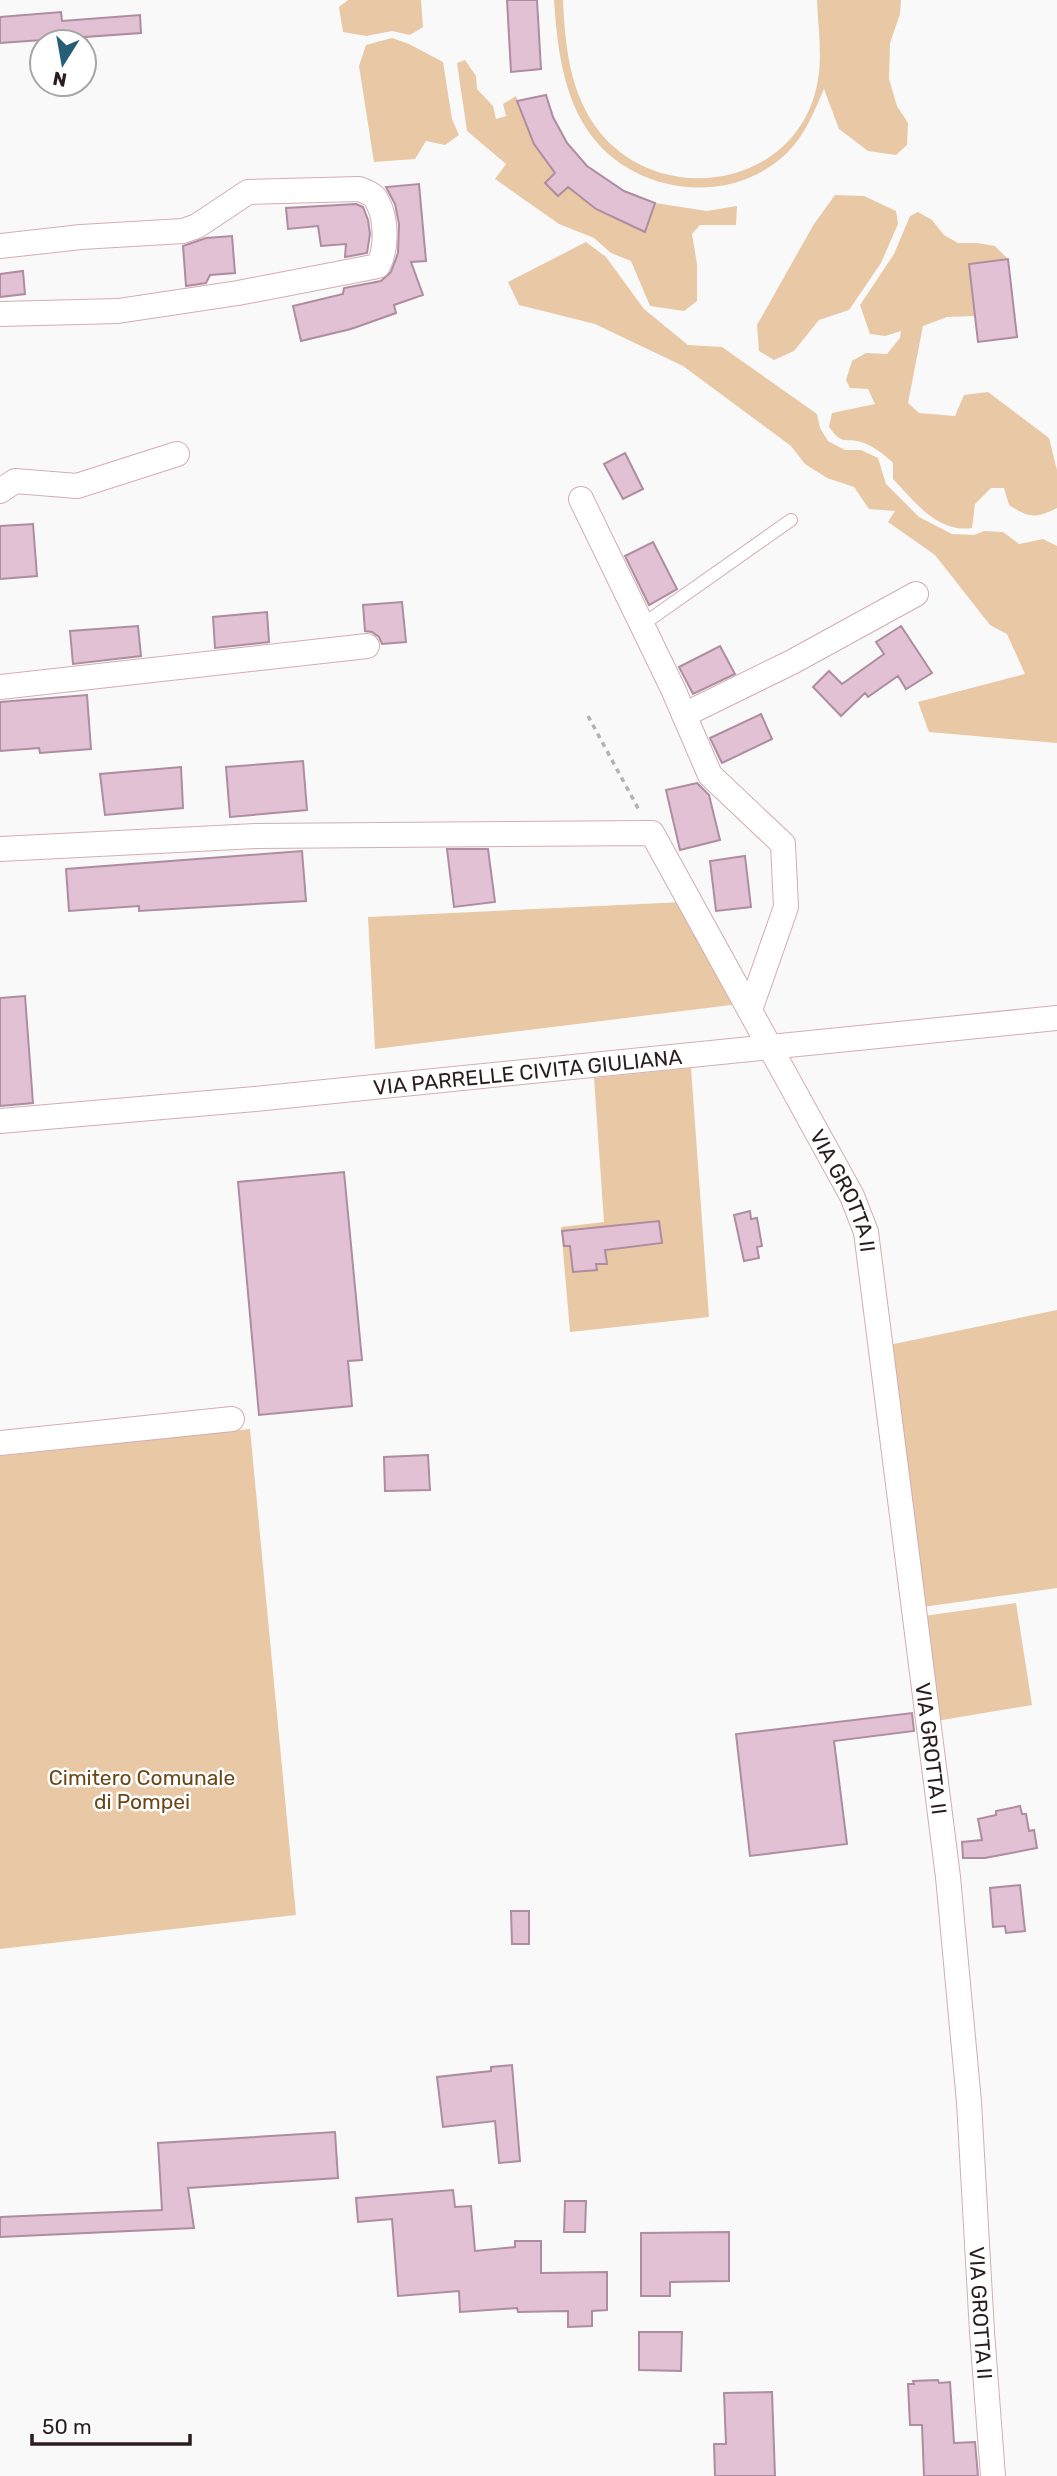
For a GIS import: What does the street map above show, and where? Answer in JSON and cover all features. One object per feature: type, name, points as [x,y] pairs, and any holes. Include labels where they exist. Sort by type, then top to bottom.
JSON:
[{"type":"street","points":[[0,247],[81,237],[183,231],[197,226],[248,192],[368,192],[377,200],[384,227],[384,255],[378,266],[238,293],[118,311],[0,314]]},
{"type":"street","points":[[0,491],[15,481],[78,486],[177,454]]},
{"type":"street","points":[[581,499],[710,775],[783,844],[786,906],[750,1010]]},
{"type":"street","points":[[684,715],[792,662],[916,594]]},
{"type":"street","points":[[0,687],[367,646]]},
{"type":"street","points":[[0,849],[256,836],[652,833]]},
{"type":"street","name":"VIA GROTTA II","points":[[652,833],[852,1196],[866,1232],[948,1877],[969,2102],[993,2476]]},
{"type":"street","name":"VIA PARRELLE CIVITA GIULIANA","points":[[0,1121],[255,1099],[1057,1018]]},
{"type":"street","points":[[0,1443],[233,1419]]},
{"type":"lane","points":[[642,625],[791,520]]},
{"type":"path","points":[[588,716],[652,833]]},
{"type":"green space","points":[[348,0],[421,0],[423,27],[410,35],[392,31],[366,36],[343,32],[339,7]]},
{"type":"green space","points":[[554,0],[563,0],[567,48],[578,94],[593,123],[618,151],[649,169],[684,177],[718,177],[752,167],[781,148],[803,121],[819,75],[817,0],[901,0],[900,14],[890,43],[889,79],[897,106],[908,123],[907,145],[896,155],[868,151],[839,129],[824,89],[799,139],[787,153],[763,171],[737,182],[709,187],[680,186],[653,180],[627,168],[604,150],[586,128],[571,98],[562,66]]},
{"type":"green space","points":[[392,38],[443,62],[452,119],[459,135],[445,145],[426,141],[415,159],[374,162],[359,66],[366,45]]},
{"type":"green space","points":[[465,60],[476,76],[477,89],[493,106],[496,119],[506,116],[503,104],[516,96],[534,144],[555,173],[545,183],[558,196],[568,187],[596,209],[645,231],[655,203],[707,211],[737,206],[736,225],[700,225],[692,234],[697,264],[697,301],[684,311],[650,306],[631,261],[611,253],[594,238],[559,224],[495,179],[506,164],[467,131],[457,63]]},
{"type":"green space","points":[[835,195],[864,196],[896,211],[898,224],[881,263],[849,310],[819,320],[794,351],[774,360],[759,351],[757,325],[814,224]]},
{"type":"green space","points":[[918,212],[932,220],[944,235],[958,243],[995,246],[1008,259],[969,264],[975,316],[947,317],[923,326],[908,403],[919,413],[955,416],[964,395],[988,392],[1049,438],[1057,470],[1057,508],[1049,512],[1032,516],[1022,512],[1009,505],[1004,488],[991,488],[975,504],[972,528],[948,526],[918,506],[893,479],[893,463],[887,457],[864,443],[838,437],[829,427],[832,413],[875,404],[868,389],[850,388],[846,380],[852,361],[866,353],[887,354],[900,338],[901,331],[885,336],[870,334],[860,305],[894,254],[910,216]]},
{"type":"green space","points":[[586,242],[606,257],[644,309],[688,345],[722,347],[817,414],[820,428],[828,441],[845,450],[861,450],[878,458],[886,484],[919,517],[952,534],[1003,532],[1019,544],[1043,539],[1057,546],[1057,743],[929,732],[918,702],[1025,674],[1007,634],[990,625],[935,555],[888,522],[895,511],[869,509],[854,487],[827,478],[805,464],[791,446],[683,366],[595,324],[519,305],[508,282]]},
{"type":"green space","points":[[684,902],[739,1004],[375,1049],[368,917]]},
{"type":"green space","points":[[691,1068],[709,1317],[570,1332],[561,1227],[604,1222],[594,1078]]},
{"type":"green space","points":[[1057,1310],[1057,1588],[923,1607],[889,1345]]},
{"type":"green space","name":"Cimitero Comunale di Pompei","points":[[250,1429],[296,1915],[0,1949],[0,1456]]},
{"type":"green space","points":[[1016,1603],[1032,1705],[936,1721],[924,1616]]},
{"type":"building","points":[[507,0],[537,0],[541,69],[511,72]]},
{"type":"building","points":[[61,12],[62,21],[140,15],[141,33],[98,36],[98,28],[28,28],[28,41],[0,43],[0,17]]},
{"type":"building","points":[[546,95],[553,117],[567,143],[587,166],[624,191],[655,203],[645,232],[596,209],[568,187],[558,196],[545,183],[555,173],[534,144],[517,101]]},
{"type":"building","points":[[419,184],[426,261],[411,262],[423,295],[394,305],[396,313],[351,329],[301,341],[293,306],[343,294],[344,288],[381,281],[391,272],[398,253],[399,224],[395,204],[386,187]]},
{"type":"building","points":[[356,204],[363,207],[368,220],[370,234],[367,253],[345,257],[346,244],[321,246],[318,226],[288,229],[286,208]]},
{"type":"building","points":[[232,236],[235,273],[210,275],[206,283],[186,286],[183,246],[206,238]]},
{"type":"building","points":[[1008,259],[1017,337],[978,342],[969,264]]},
{"type":"building","points":[[23,271],[25,294],[0,297],[0,274]]},
{"type":"building","points":[[625,453],[643,489],[623,499],[604,464]]},
{"type":"building","points":[[33,524],[37,576],[0,579],[0,526]]},
{"type":"building","points":[[653,542],[677,589],[649,605],[625,556]]},
{"type":"building","points":[[402,602],[406,642],[382,644],[379,637],[365,631],[363,605]]},
{"type":"building","points":[[267,612],[269,642],[215,648],[213,617]]},
{"type":"building","points":[[138,626],[141,656],[73,664],[70,631]]},
{"type":"building","points":[[901,626],[932,673],[906,689],[898,676],[868,697],[865,693],[841,716],[813,687],[829,671],[842,684],[884,654],[876,642]]},
{"type":"building","points":[[720,646],[735,674],[693,694],[679,667]]},
{"type":"building","points":[[87,695],[91,749],[40,753],[39,748],[0,751],[0,702]]},
{"type":"building","points":[[761,714],[772,739],[722,763],[710,738]]},
{"type":"building","points":[[303,761],[307,810],[230,817],[226,767]]},
{"type":"building","points":[[181,767],[183,808],[105,815],[100,774]]},
{"type":"building","points":[[697,783],[709,795],[720,840],[680,850],[666,790]]},
{"type":"building","points":[[447,849],[488,849],[495,902],[454,907]]},
{"type":"building","points":[[302,851],[306,901],[139,911],[139,906],[69,911],[66,869]]},
{"type":"building","points":[[745,856],[751,907],[716,911],[710,861]]},
{"type":"building","points":[[25,996],[33,1103],[0,1106],[0,998]]},
{"type":"building","points":[[344,1172],[362,1360],[348,1361],[352,1406],[259,1415],[238,1182]]},
{"type":"building","points":[[750,1211],[751,1219],[757,1218],[762,1246],[757,1247],[759,1258],[744,1261],[734,1215]]},
{"type":"building","points":[[659,1221],[662,1243],[605,1250],[607,1264],[596,1264],[597,1270],[573,1272],[570,1246],[564,1246],[562,1231]]},
{"type":"building","points":[[428,1455],[430,1490],[385,1491],[384,1457]]},
{"type":"building","points":[[912,1713],[914,1731],[834,1741],[847,1844],[750,1856],[736,1734]]},
{"type":"building","points":[[1020,1806],[1022,1814],[1026,1814],[1029,1831],[1034,1830],[1037,1848],[985,1858],[963,1858],[962,1842],[982,1840],[978,1819],[996,1815],[996,1811]]},
{"type":"building","points":[[1020,1885],[1025,1931],[1006,1933],[1005,1926],[993,1927],[990,1888]]},
{"type":"building","points":[[511,1911],[529,1911],[529,1944],[512,1944]]},
{"type":"building","points":[[512,2065],[520,2161],[499,2163],[495,2121],[443,2127],[437,2077],[491,2071],[491,2067]]},
{"type":"building","points":[[335,2132],[338,2178],[188,2188],[194,2228],[0,2237],[0,2217],[162,2210],[158,2143]]},
{"type":"building","points":[[453,2190],[455,2207],[471,2206],[475,2251],[515,2247],[515,2241],[541,2241],[541,2273],[607,2272],[607,2310],[592,2311],[592,2326],[568,2327],[568,2311],[518,2312],[517,2308],[460,2312],[459,2291],[398,2296],[392,2219],[358,2222],[356,2198]]},
{"type":"building","points":[[565,2201],[586,2201],[585,2232],[564,2232]]},
{"type":"building","points":[[729,2232],[729,2281],[670,2282],[670,2296],[641,2296],[641,2233]]},
{"type":"building","points":[[639,2332],[682,2332],[681,2371],[639,2370]]},
{"type":"building","points":[[938,2380],[939,2383],[950,2382],[954,2443],[975,2442],[978,2476],[924,2476],[922,2425],[910,2425],[908,2384],[914,2384],[913,2381]]},
{"type":"building","points":[[772,2392],[775,2476],[715,2476],[714,2444],[726,2444],[724,2393]]}]
